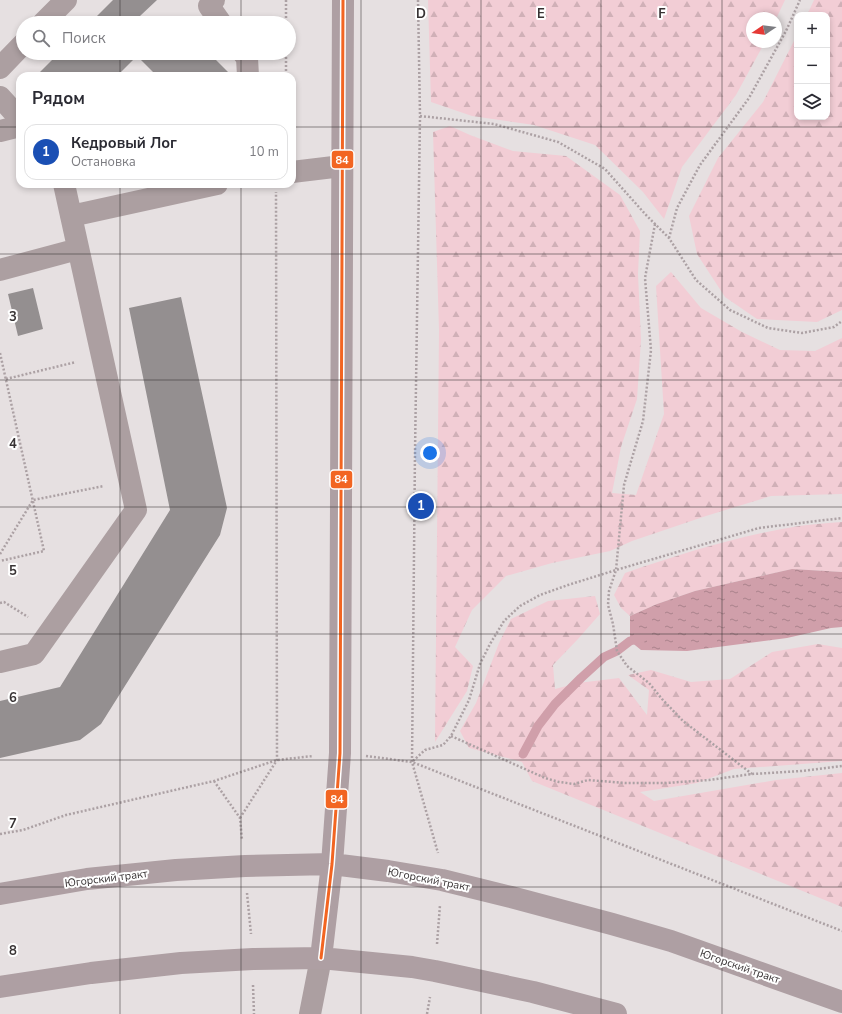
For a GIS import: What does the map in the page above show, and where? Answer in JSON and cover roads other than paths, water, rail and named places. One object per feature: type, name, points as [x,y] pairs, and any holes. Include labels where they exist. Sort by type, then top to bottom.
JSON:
[{"type":"main road","points":[[322,958],[332,864],[340,753],[343,0]]},
{"type":"main road","name":"Югорский тракт","points":[[0,894],[87,879],[176,870],[245,866],[332,864],[388,871],[442,880],[511,897],[671,941],[842,1002]]},
{"type":"main road","points":[[0,987],[91,973],[181,963],[322,958],[412,967],[435,971],[533,992],[616,1014]]},
{"type":"lane","points":[[50,16],[66,0]]},
{"type":"lane","points":[[214,0],[209,6],[216,16]]},
{"type":"lane","points":[[0,68],[16,51]]},
{"type":"lane","points":[[247,60],[248,72]]},
{"type":"lane","points":[[0,97],[16,115]]},
{"type":"lane","points":[[0,131],[16,127]]},
{"type":"lane","points":[[296,172],[342,166]]},
{"type":"lane","points":[[0,662],[34,654],[136,510],[65,188]]},
{"type":"lane","points":[[71,216],[199,188]]},
{"type":"lane","points":[[0,270],[78,249]]},
{"type":"lane","points":[[310,1014],[322,958]]},
{"type":"water","points":[[792,569],[842,572],[842,627],[787,638],[687,651],[641,650],[630,641],[630,616],[657,604],[695,591]]},
{"type":"waterway","points":[[523,754],[538,726],[555,704],[581,678],[604,657],[617,651],[630,641],[642,638]]},
{"type":"place","name":"Кедровый Лог","points":[[421,506]]}]
